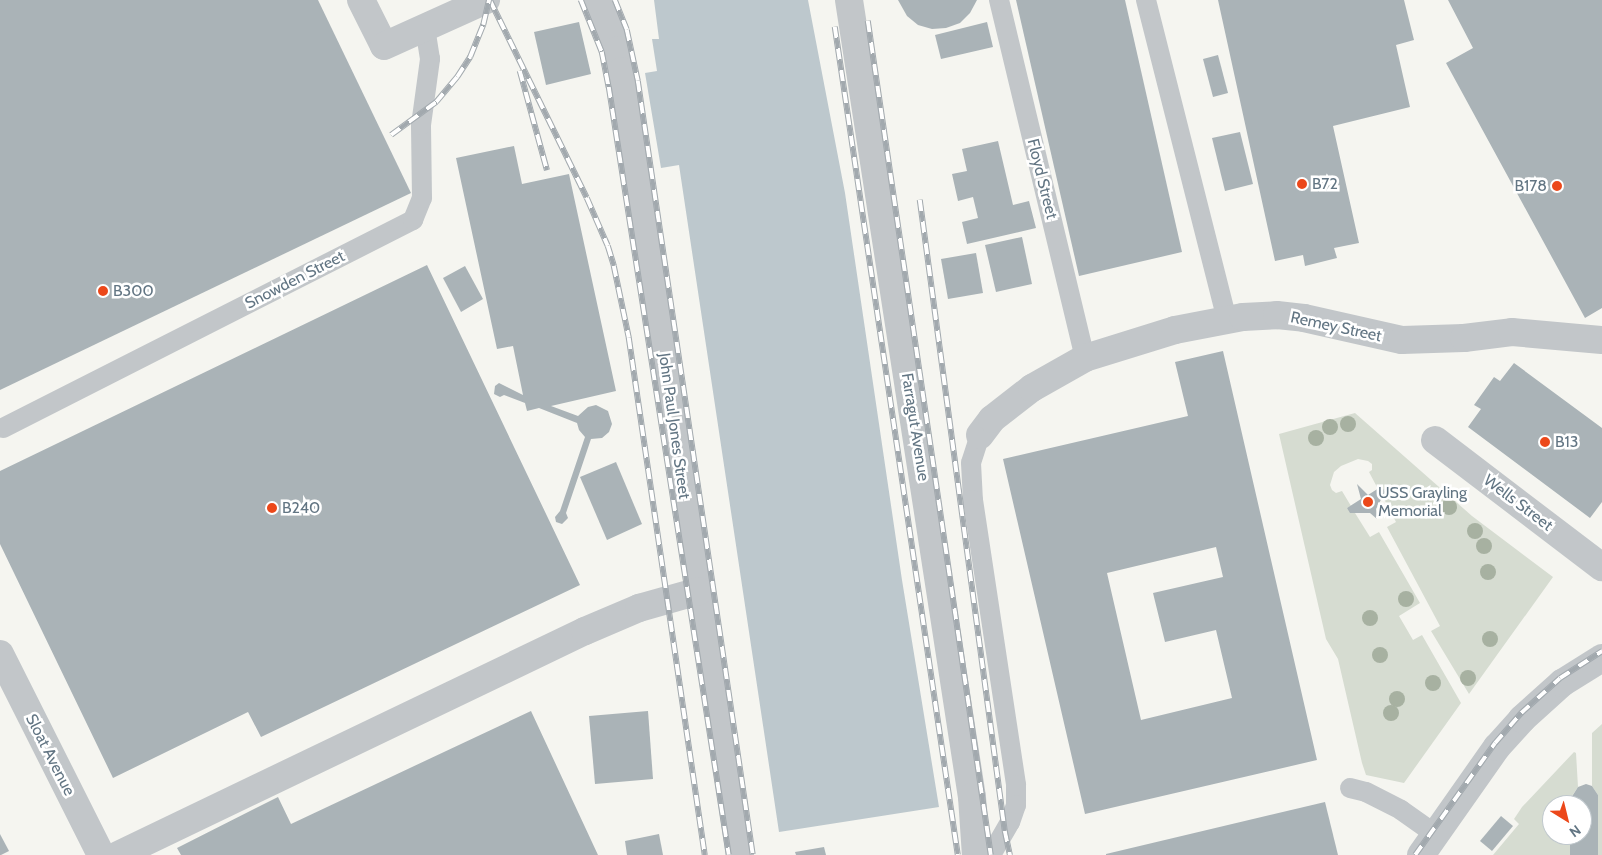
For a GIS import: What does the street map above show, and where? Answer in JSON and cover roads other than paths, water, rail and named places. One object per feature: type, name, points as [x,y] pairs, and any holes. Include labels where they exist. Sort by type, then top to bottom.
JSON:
[{"type":"street","points":[[361,0],[384,46],[486,0]]},
{"type":"street","name":"John Paul Jones Street","points":[[598,0],[618,50],[622,71],[740,855]]},
{"type":"street","name":"Farragut Avenue","points":[[849,0],[972,797],[976,855]]},
{"type":"street","name":"Remey Street","points":[[980,435],[992,419],[1032,388],[1085,358],[1174,330],[1243,317],[1276,315],[1304,318],[1402,340],[1464,338],[1512,332],[1602,340]]},
{"type":"street","name":"Wells Street","points":[[1434,440],[1602,567]]},
{"type":"street","points":[[118,855],[585,630],[639,608],[699,591]]},
{"type":"street","name":"Sloat Avenue","points":[[0,654],[101,855]]},
{"type":"street","points":[[1427,849],[1497,747],[1522,719],[1562,683],[1602,658]]},
{"type":"lane","name":"Floyd Street","points":[[999,0],[1085,358]]},
{"type":"lane","points":[[1146,0],[1227,320]]},
{"type":"lane","name":"Snowden Street","points":[[3,428],[413,220],[422,198],[421,125],[430,59],[425,27]]},
{"type":"lane","points":[[980,435],[971,463],[973,500],[1016,785],[1016,805],[1010,822],[991,855]]},
{"type":"lane","points":[[1350,788],[1366,792],[1401,810],[1427,849]]},
{"type":"railway","points":[[391,135],[436,102],[457,77],[470,57],[483,25],[489,0]]},
{"type":"railway","points":[[490,0],[587,198],[608,246],[614,266],[629,338],[705,855]]},
{"type":"railway","points":[[581,0],[602,52],[609,87],[729,855]]},
{"type":"railway","points":[[615,0],[627,30],[638,81],[753,855]]},
{"type":"railway","points":[[868,21],[991,855]]},
{"type":"railway","points":[[835,27],[958,855]]},
{"type":"railway","points":[[520,71],[547,170]]},
{"type":"railway","points":[[920,200],[1005,831],[1010,855]]},
{"type":"railway","points":[[1415,855],[1495,743],[1521,713],[1560,678],[1602,651]]},
{"type":"place","name":"B72","points":[[1302,184]]},
{"type":"place","name":"B178","points":[[1557,186]]},
{"type":"place","name":"B300","points":[[103,291]]},
{"type":"place","name":"B13","points":[[1545,442]]},
{"type":"place","name":"USS Grayling Memorial","points":[[1368,502]]},
{"type":"place","name":"B240","points":[[272,508]]}]
